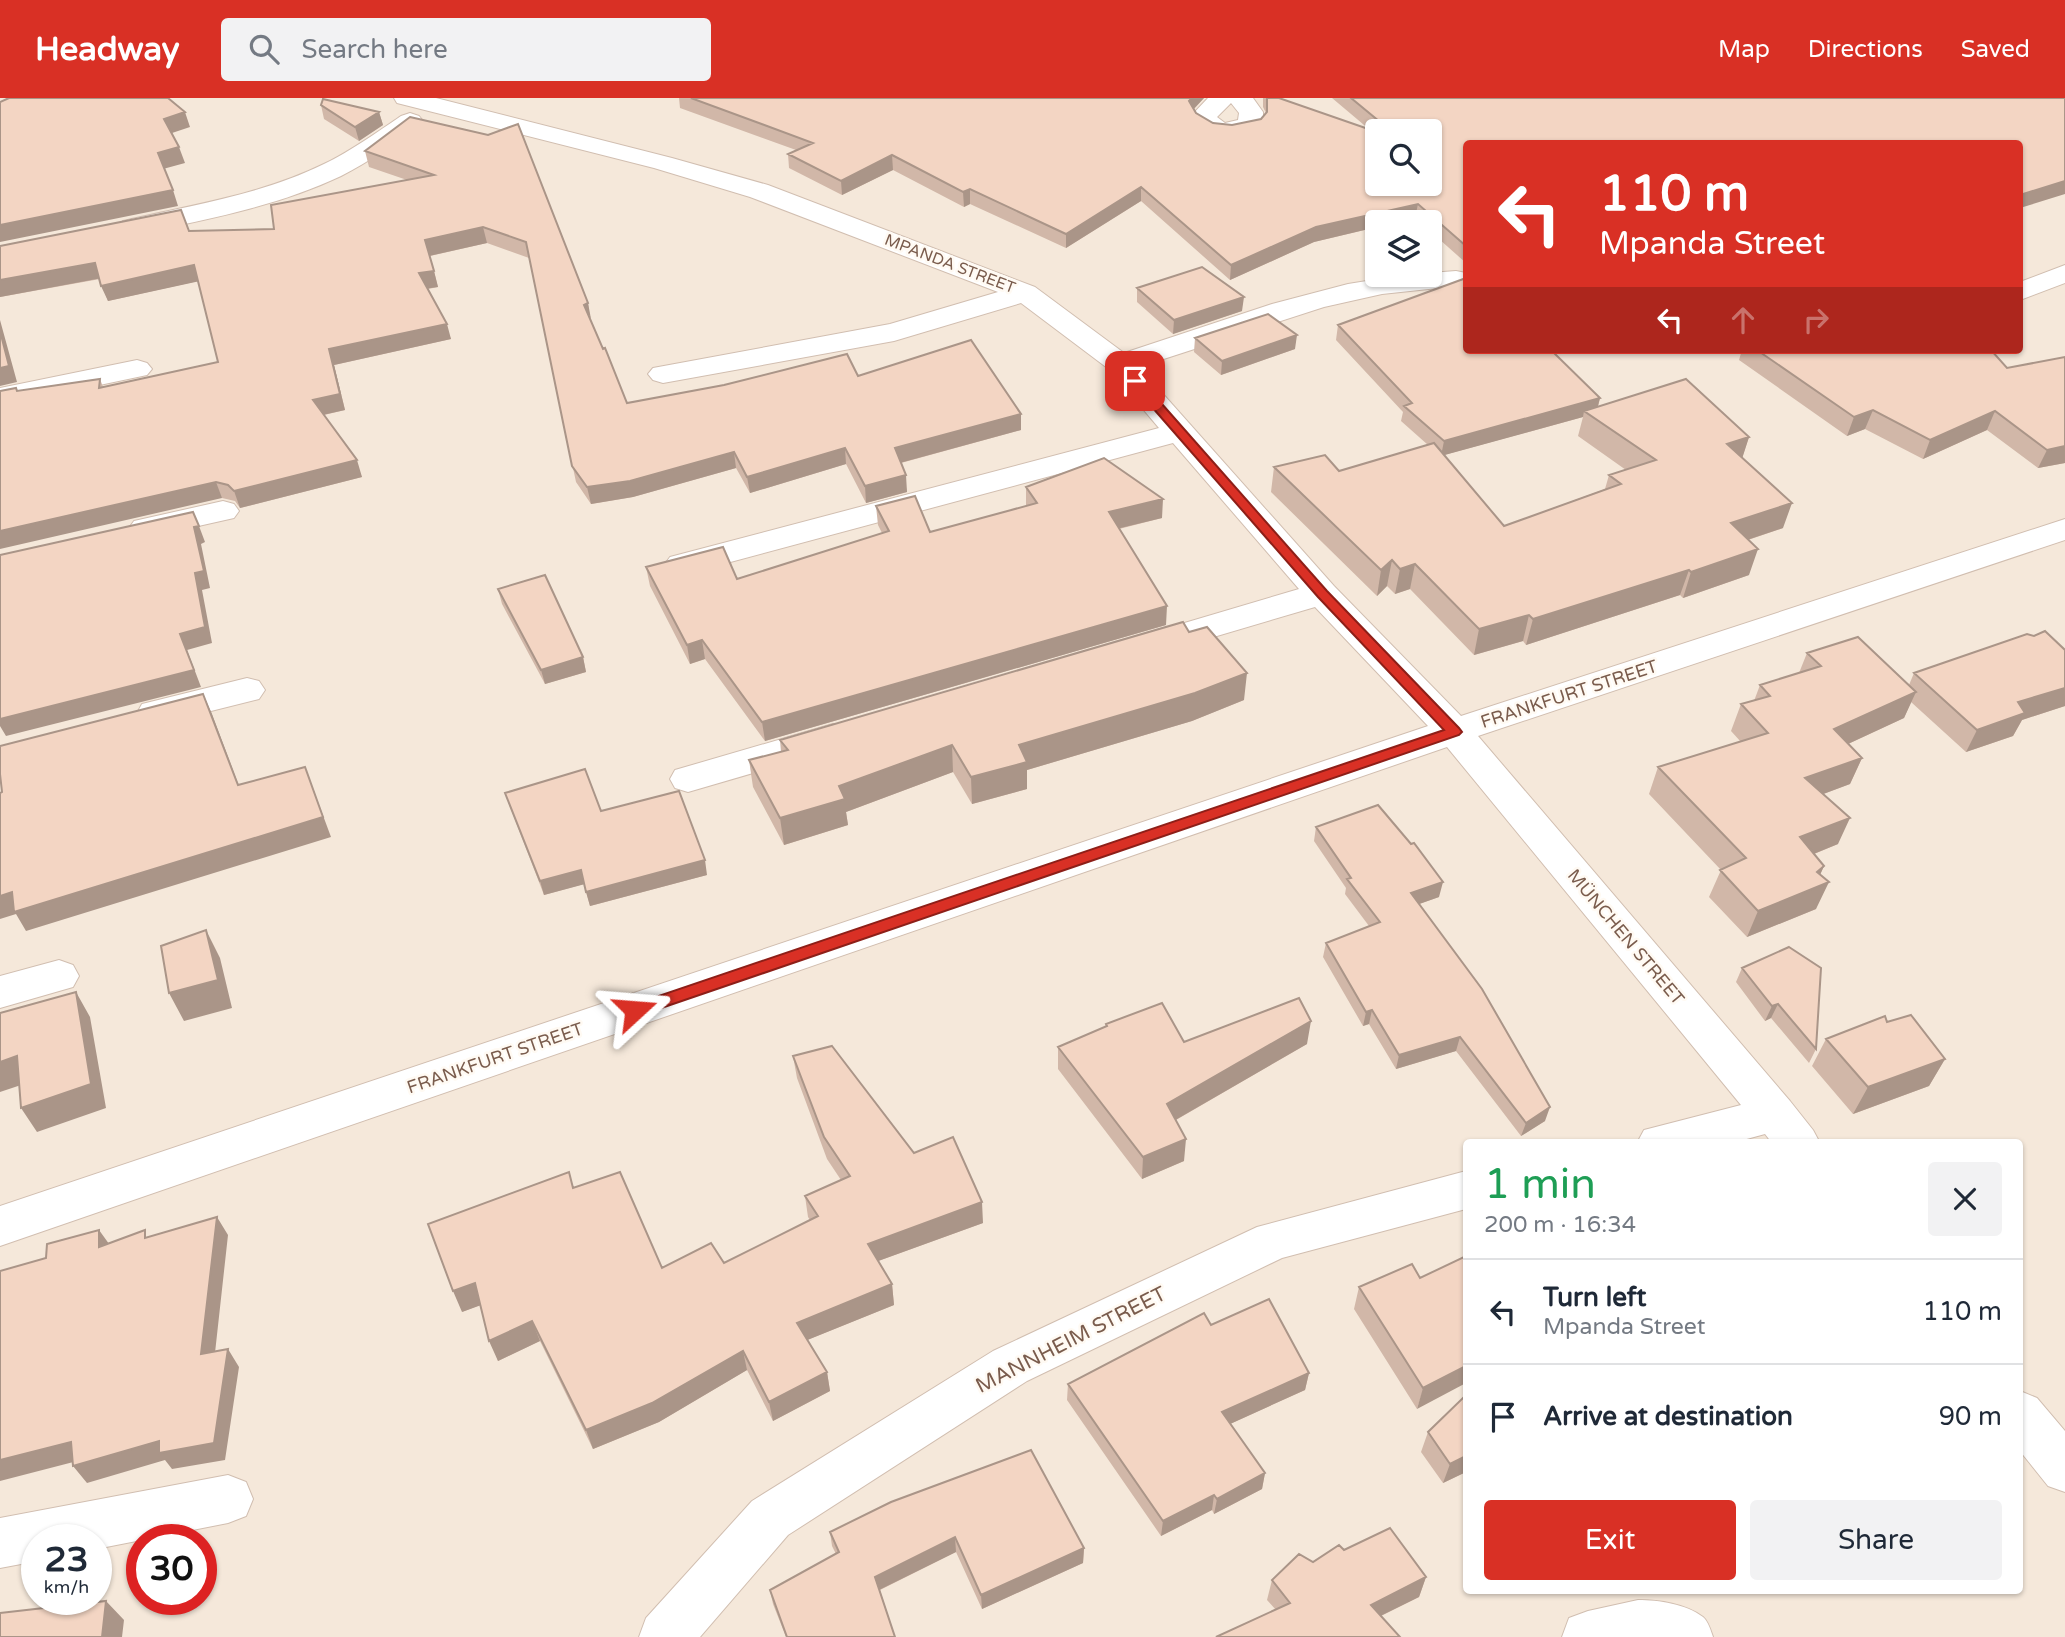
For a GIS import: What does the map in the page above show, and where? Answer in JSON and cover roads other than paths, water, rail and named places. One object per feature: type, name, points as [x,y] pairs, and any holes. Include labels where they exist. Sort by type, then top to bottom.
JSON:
[{"type":"street","points":[[1223,98],[1202,117],[1220,131],[1250,126],[1251,112],[1240,98]]},
{"type":"street","points":[[108,232],[199,212],[324,174],[380,142],[425,100]]},
{"type":"street","name":"MPANDA STREET","points":[[425,100],[759,191],[1025,293],[1120,364],[1322,594],[1454,732]]},
{"type":"street","points":[[2023,291],[2065,273]]},
{"type":"street","points":[[1120,364],[1211,332],[1319,300],[1382,286],[1456,279]]},
{"type":"street","points":[[663,374],[894,332],[1025,293]]},
{"type":"street","points":[[0,397],[137,369]]},
{"type":"street","points":[[682,564],[1179,432]]},
{"type":"street","points":[[118,534],[223,511]]},
{"type":"street","name":"FRANKFURT STREET","points":[[0,1226],[1454,732],[2065,529]]},
{"type":"street","points":[[1124,652],[1322,594]]},
{"type":"street","points":[[117,723],[247,690]]},
{"type":"street","points":[[688,779],[860,729]]},
{"type":"street","name":"MÜNCHEN STREET","points":[[1454,732],[1787,1128]]},
{"type":"street","points":[[0,992],[59,976]]},
{"type":"street","points":[[1693,1139],[1787,1128]]},
{"type":"street","name":"MANNHEIM STREET","points":[[665,1637],[770,1518],[1010,1366],[1273,1241],[1463,1191]]},
{"type":"street","points":[[2023,1418],[2065,1469]]},
{"type":"street","points":[[0,1543],[228,1499]]},
{"type":"street","points":[[1588,1637],[1635,1625],[1679,1632],[1687,1637]]}]
